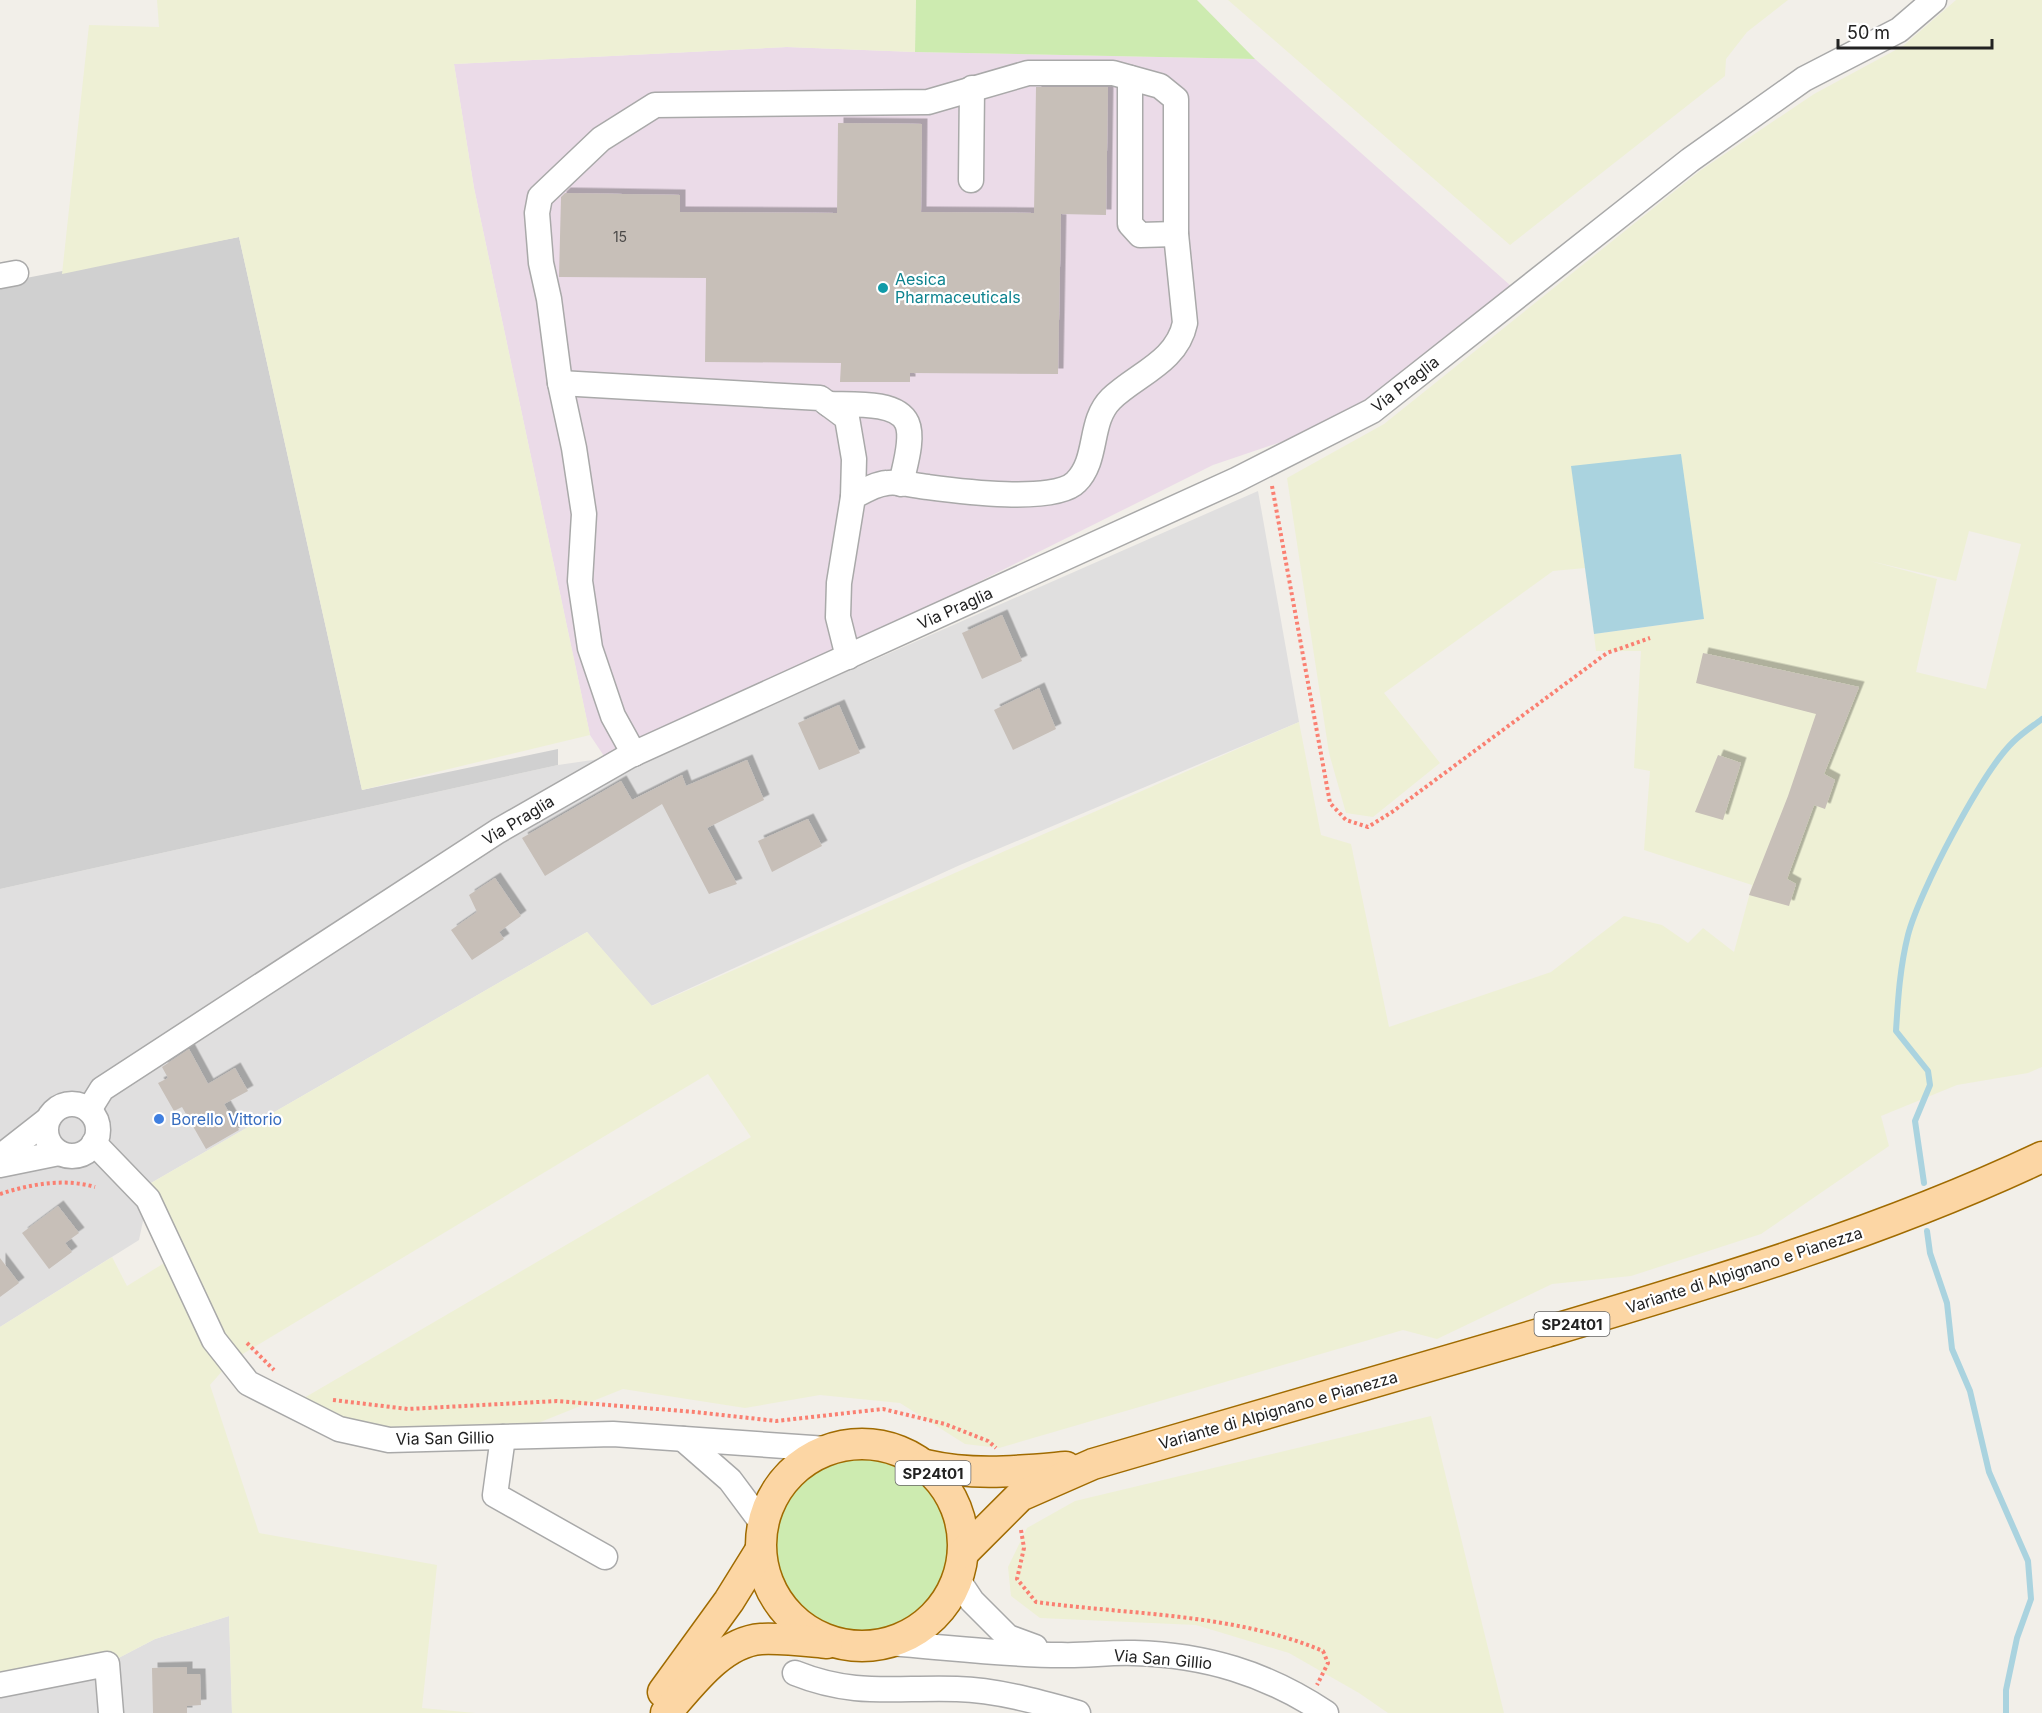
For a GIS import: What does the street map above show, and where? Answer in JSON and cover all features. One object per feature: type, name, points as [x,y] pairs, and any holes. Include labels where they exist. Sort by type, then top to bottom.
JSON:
[{"type":"main road","name":"Variante di Alpignano e Pianezza","points":[[666,1713],[696,1679],[734,1648],[759,1639],[834,1643],[861,1647],[888,1643],[918,1630],[942,1608],[960,1566],[1020,1496],[1093,1464],[1631,1307],[1796,1256],[1920,1211],[2042,1157]]},
{"type":"main road","name":"Variante di Alpignano e Pianezza","points":[[649,1713],[761,1537],[775,1492],[797,1466],[826,1449],[861,1443],[881,1444],[900,1450],[926,1465],[957,1472],[1003,1473],[1093,1464]]},
{"type":"main road","name":"Variante di Alpignano e Pianezza","points":[[926,1465],[950,1492],[960,1518],[960,1566]]},
{"type":"main road","name":"Variante di Alpignano e Pianezza","points":[[761,1537],[767,1582],[783,1609],[806,1630],[834,1643]]},
{"type":"street","name":"Via Praglia","points":[[89,1110],[102,1089],[498,831],[634,754],[1268,464],[1372,411],[1690,160],[1804,79],[1899,30],[1934,0]]},
{"type":"street","points":[[634,754],[613,716],[590,648],[580,581],[584,514],[574,448],[560,383],[549,299],[541,263],[537,213],[540,197],[602,139],[655,105],[928,102],[1029,73],[1113,73],[1160,86],[1176,99],[1176,234],[1185,323],[1182,338],[1173,352],[1118,393],[1100,410],[1089,461],[1076,483],[1057,492],[1025,495],[955,491],[888,482],[853,497]]},
{"type":"street","points":[[1130,78],[1130,224],[1140,235],[1176,234]]},
{"type":"street","points":[[971,180],[972,88]]},
{"type":"street","points":[[560,383],[820,398],[847,418],[854,459],[853,497],[839,583],[838,617],[848,657]]},
{"type":"street","points":[[828,404],[874,405],[897,412],[907,424],[908,441],[901,484]]},
{"type":"street","points":[[0,1156],[65,1104],[81,1105],[89,1110],[97,1124],[76,1151],[0,1165]]},
{"type":"street","points":[[46,1121],[46,1136],[53,1149],[76,1151]]},
{"type":"street","name":"Via San Gillio","points":[[76,1151],[148,1199],[214,1340],[248,1383],[339,1429],[388,1440],[613,1434],[826,1449]]},
{"type":"street","points":[[503,1437],[495,1495],[605,1557]]},
{"type":"street","points":[[683,1439],[730,1480],[761,1537]]},
{"type":"street","name":"Via San Gillio","points":[[960,1566],[972,1601],[1008,1637],[1060,1655]]},
{"type":"street","name":"Via San Gillio","points":[[888,1643],[1060,1655],[1134,1653],[1196,1659],[1241,1669],[1317,1707]]},
{"type":"street","points":[[0,1685],[107,1664],[111,1713]]},
{"type":"street","points":[[795,1673],[822,1684],[856,1690],[987,1691],[1078,1713]]},
{"type":"path","points":[[1268,464],[1330,803],[1346,820],[1368,827],[1607,653],[1650,638]]},
{"type":"path","points":[[0,1194],[21,1187],[58,1182],[81,1183],[95,1187]]},
{"type":"path","points":[[242,1338],[283,1376]]},
{"type":"path","points":[[327,1399],[408,1409],[557,1401],[776,1421],[883,1409],[945,1424],[988,1441],[1002,1454]]},
{"type":"path","points":[[1020,1525],[1023,1548],[1017,1579],[1036,1602],[1190,1618],[1299,1641],[1323,1651],[1328,1663],[1317,1707]]},
{"type":"shaded area","points":[[787,47],[1255,59],[1520,294],[1372,411],[1213,465],[630,756],[606,759],[590,735],[474,188],[454,64]]},
{"type":"shaded area","points":[[239,237],[362,790],[558,749],[558,765],[0,889],[0,283]]},
{"type":"shaded area","points":[[1258,491],[1299,722],[960,865],[651,1006],[587,932],[151,1183],[139,1240],[0,1327],[0,889],[558,765],[634,754],[867,663]]},
{"type":"shaded area","points":[[229,1616],[232,1713],[0,1713],[0,1685],[107,1664],[155,1639]]},
{"type":"green space","points":[[157,0],[916,0],[915,52],[787,47],[454,64],[474,188],[590,735],[362,790],[239,237],[62,274],[89,25],[159,27]]},
{"type":"green space","points":[[916,0],[1197,0],[1255,59],[915,52]]},
{"type":"green space","points":[[1228,0],[1788,0],[1747,32],[1726,59],[1725,76],[1510,245]]},
{"type":"green space","points":[[1956,0],[2042,0],[2042,1067],[2028,1073],[1957,1085],[1881,1116],[1889,1146],[1761,1234],[1631,1276],[1552,1284],[1437,1339],[1403,1330],[999,1448],[965,1444],[900,1403],[820,1395],[745,1408],[623,1389],[503,1437],[389,1440],[292,1405],[751,1137],[708,1074],[231,1361],[210,1385],[259,1533],[437,1565],[422,1708],[475,1713],[232,1713],[229,1616],[155,1639],[107,1664],[0,1685],[0,1327],[112,1257],[127,1286],[174,1257],[148,1199],[151,1183],[587,932],[652,1006],[1299,722],[1321,835],[1351,844],[1389,1027],[1551,972],[1624,916],[1662,925],[1688,943],[1703,928],[1734,952],[1752,885],[1644,850],[1650,771],[1634,768],[1641,651],[1596,651],[1594,634],[1704,619],[1572,466],[1585,568],[1553,571],[1384,693],[1440,763],[1373,817],[1346,813],[1329,753],[1287,478],[1384,424],[1701,170],[1814,94],[1903,46]],"holes":[[[1969,531],[2021,544],[1986,689],[1916,672],[1937,579],[1870,561],[1956,581]]]},
{"type":"green space","points":[[1431,1416],[1504,1713],[1388,1713],[1359,1693],[1289,1653],[1196,1625],[1040,1618],[1011,1596],[1008,1567],[1027,1528],[1075,1501]]},
{"type":"green space","points":[[864,1456],[899,1463],[914,1471],[928,1483],[940,1497],[948,1512],[955,1547],[948,1582],[940,1597],[928,1611],[914,1623],[899,1631],[864,1638],[829,1631],[814,1623],[800,1611],[788,1597],[780,1582],[773,1547],[780,1512],[788,1497],[800,1483],[814,1471],[829,1463]]},
{"type":"water","points":[[1681,454],[1704,619],[1594,634],[1571,466]]},
{"type":"building","name":"Aesica Pharmaceuticals","points":[[1036,87],[1108,87],[1106,215],[1061,214],[1058,374],[910,373],[910,382],[840,382],[841,363],[705,362],[706,278],[559,277],[561,197],[565,193],[680,195],[680,212],[837,213],[838,123],[922,124],[921,212],[1034,213]]},
{"type":"building","points":[[1002,615],[1022,661],[982,679],[962,633]]},
{"type":"building","points":[[1703,653],[1859,687],[1824,774],[1835,780],[1825,809],[1814,805],[1787,879],[1796,884],[1789,906],[1749,895],[1788,796],[1816,714],[1696,683]]},
{"type":"building","points":[[1039,688],[1056,729],[1013,750],[994,710]]},
{"type":"building","points":[[839,705],[860,753],[819,770],[798,723]]},
{"type":"building","points":[[1718,755],[1741,763],[1723,820],[1695,812]]},
{"type":"building","points":[[747,760],[764,800],[707,828],[737,884],[709,894],[662,804],[545,876],[522,838],[621,781],[632,800],[682,775],[686,786]]},
{"type":"building","points":[[808,819],[822,846],[772,872],[758,841]]},
{"type":"building","points":[[495,878],[521,916],[499,932],[504,939],[472,960],[451,930],[477,912],[469,895]]},
{"type":"building","points":[[189,1049],[208,1084],[235,1068],[248,1091],[224,1104],[239,1130],[206,1149],[182,1107],[174,1111],[158,1083],[168,1078],[162,1067]]},
{"type":"building","points":[[58,1206],[79,1233],[65,1243],[72,1252],[49,1269],[22,1233]]},
{"type":"building","points":[[0,1258],[19,1283],[0,1297]]},
{"type":"building","points":[[187,1667],[187,1674],[200,1674],[201,1705],[187,1706],[187,1713],[153,1713],[152,1668]]},
{"type":"waterway","points":[[1924,1183],[1915,1121],[1930,1085],[1928,1071],[1896,1031],[1901,971],[1908,935],[1938,863],[1985,779],[2013,742],[2042,719]]},
{"type":"waterway","points":[[1927,1231],[1930,1253],[1947,1303],[1952,1349],[1970,1391],[1989,1472],[2028,1561],[2031,1599],[2017,1638],[2006,1690],[2006,1713]]},
{"type":"place","name":"Aesica Pharmaceuticals","points":[[883,288]]},
{"type":"place","name":"Borello Vittorio","points":[[159,1119]]}]
